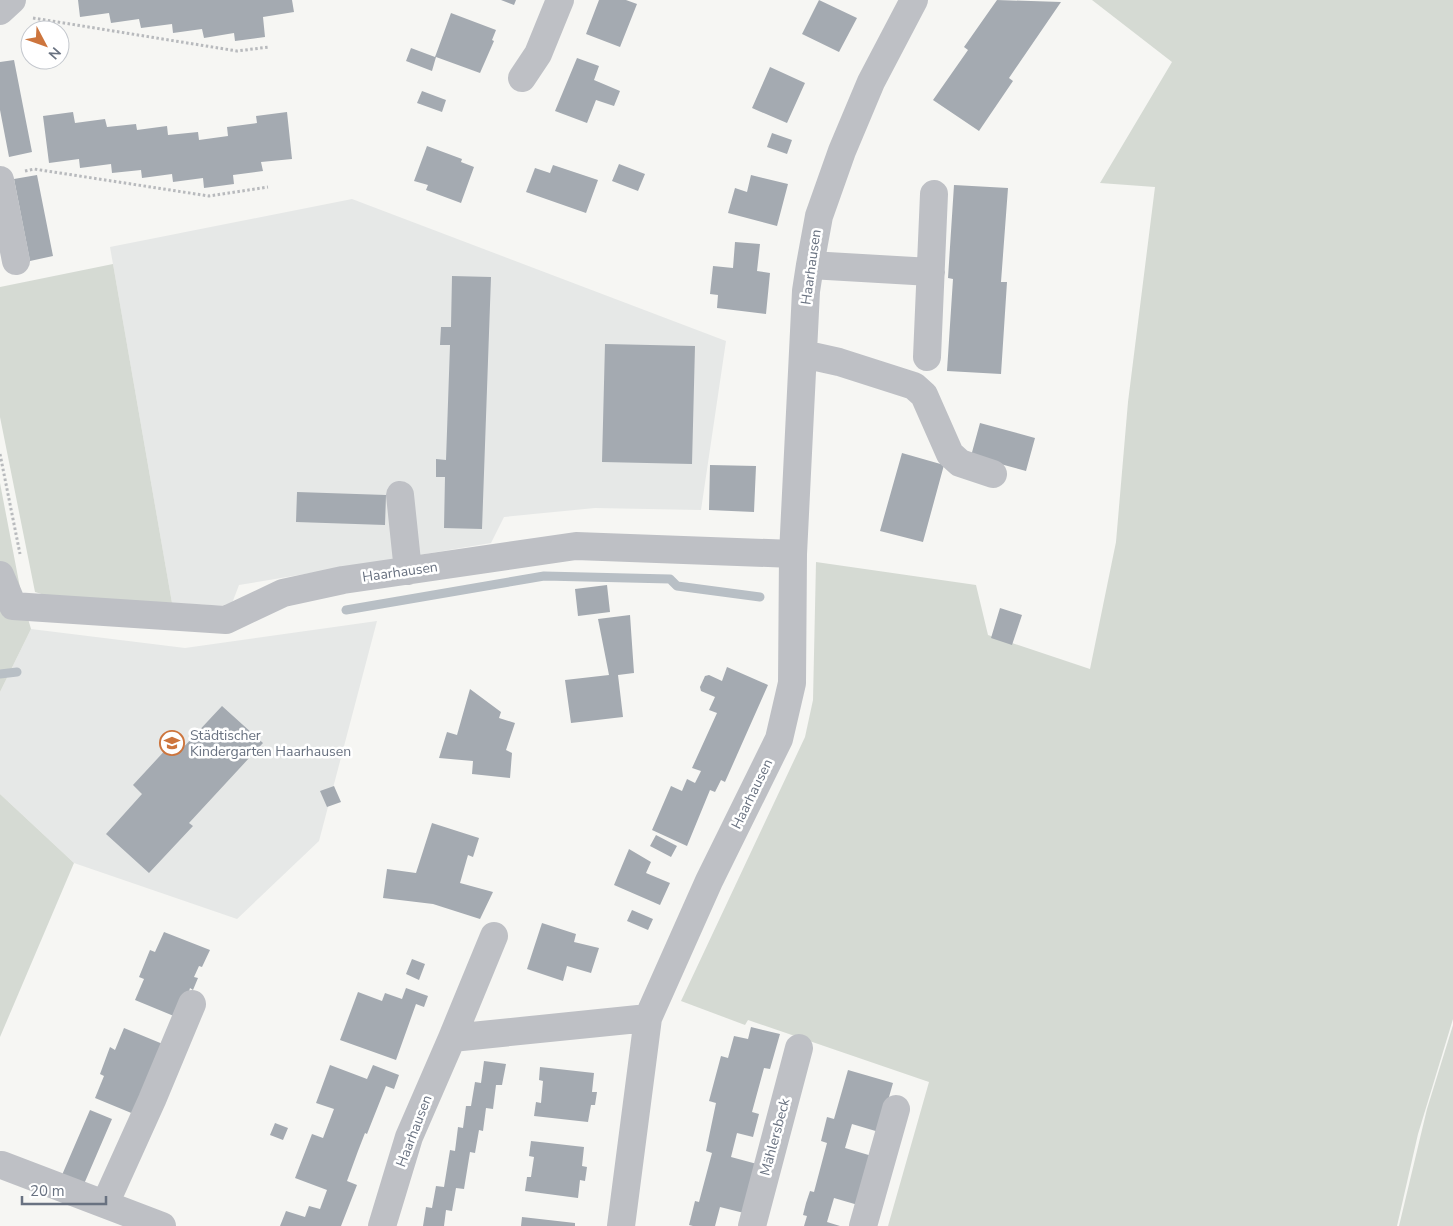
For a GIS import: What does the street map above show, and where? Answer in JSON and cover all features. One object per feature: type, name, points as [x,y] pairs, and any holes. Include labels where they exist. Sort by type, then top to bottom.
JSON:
[{"type":"street","points":[[522,78],[538,54],[560,0]]},
{"type":"street","name":"Haarhausen","points":[[621,1226],[648,1018],[709,881],[779,739],[792,683],[793,554],[806,291],[819,216],[842,151],[871,82],[914,0]]},
{"type":"street","points":[[0,11],[20,9]]},
{"type":"street","points":[[8,176],[16,261]]},
{"type":"street","points":[[927,357],[934,194]]},
{"type":"street","points":[[810,265],[931,272]]},
{"type":"street","points":[[803,354],[839,362],[914,386],[924,395],[950,454],[960,464],[993,474]]},
{"type":"street","points":[[400,494],[408,571]]},
{"type":"street","name":"Haarhausen","points":[[10,567],[13,606],[226,620],[283,593],[343,580],[576,546],[793,554]]},
{"type":"street","name":"Haarhausen","points":[[382,1226],[409,1137],[494,936]]},
{"type":"street","points":[[105,1204],[149,1108],[192,1004]]},
{"type":"street","points":[[452,1038],[648,1018]]},
{"type":"street","name":"Mählersbeck","points":[[752,1226],[799,1048]]},
{"type":"street","points":[[863,1226],[896,1109]]},
{"type":"street","points":[[2,1165],[162,1226]]},
{"type":"path","points":[[20,9],[237,51],[268,47]]},
{"type":"path","points":[[8,176],[34,169],[210,196],[268,187]]},
{"type":"path","points":[[0,454],[10,567]]},
{"type":"shaded area","points":[[1092,0],[1453,0],[1453,1019],[1418,1134],[1397,1226],[888,1226],[929,1082],[748,1020],[745,1025],[681,1001],[805,737],[813,700],[816,562],[976,585],[988,635],[1090,669],[1116,542],[1128,402],[1155,187],[1100,183],[1172,62]]},
{"type":"shaded area","points":[[352,199],[726,341],[701,510],[595,508],[504,517],[491,543],[239,585],[231,606],[172,603],[110,247]]},
{"type":"shaded area","points":[[113,264],[172,603],[48,596],[35,592],[0,417],[0,287]]},
{"type":"shaded area","points":[[0,483],[22,598],[31,629],[0,692]]},
{"type":"shaded area","name":"Städtischer Kindergarten Haarhausen","points":[[377,621],[319,841],[237,919],[74,863],[0,794],[0,692],[31,629],[185,648]]},
{"type":"shaded area","points":[[0,794],[74,863],[0,1037]]},
{"type":"shaded area","points":[[1453,1025],[1453,1226],[1399,1226],[1427,1109]]},
{"type":"building","points":[[78,0],[292,0],[294,12],[263,17],[265,37],[235,41],[234,33],[204,38],[202,29],[173,33],[172,24],[141,28],[139,19],[111,23],[109,13],[80,17]]},
{"type":"building","points":[[501,0],[516,0],[514,5]]},
{"type":"building","points":[[599,0],[626,0],[637,4],[620,47],[586,34]]},
{"type":"building","points":[[819,0],[857,18],[839,52],[802,34]]},
{"type":"building","points":[[997,0],[1061,2],[1009,78],[1013,81],[979,131],[933,100],[968,50],[964,47]]},
{"type":"building","points":[[451,13],[496,30],[492,40],[494,41],[480,73],[436,57],[432,71],[406,61],[411,48],[435,57]]},
{"type":"building","points":[[577,58],[599,66],[594,80],[620,91],[614,106],[596,100],[587,123],[555,111]]},
{"type":"building","points":[[14,60],[32,152],[9,157],[0,110],[0,62]]},
{"type":"building","points":[[770,67],[805,83],[787,123],[752,108]]},
{"type":"building","points":[[422,91],[446,100],[442,112],[417,103]]},
{"type":"building","points":[[73,112],[75,123],[105,119],[107,127],[136,124],[137,130],[167,126],[168,135],[198,132],[199,140],[228,136],[227,127],[257,123],[256,116],[287,112],[292,159],[261,162],[263,171],[233,175],[234,184],[204,188],[203,178],[173,182],[172,174],[142,178],[141,170],[112,173],[111,164],[80,168],[79,159],[49,163],[43,116]]},
{"type":"building","points":[[772,133],[792,140],[787,154],[767,147]]},
{"type":"building","points":[[427,146],[462,159],[461,162],[474,167],[461,203],[426,190],[428,185],[414,181]]},
{"type":"building","points":[[619,164],[645,174],[638,191],[612,181]]},
{"type":"building","points":[[553,165],[598,180],[586,213],[526,192],[535,168],[550,173]]},
{"type":"building","points":[[37,175],[53,256],[30,261],[14,179]]},
{"type":"building","points":[[751,175],[788,184],[777,226],[728,213],[735,188],[747,192]]},
{"type":"building","points":[[954,185],[1008,188],[1001,282],[1007,282],[1001,374],[947,371],[953,279],[948,278]]},
{"type":"building","points":[[735,242],[760,244],[757,271],[770,273],[766,314],[717,308],[718,295],[710,294],[713,266],[733,268]]},
{"type":"building","points":[[452,276],[491,277],[482,529],[444,528],[445,477],[436,477],[436,459],[446,460],[450,345],[440,345],[441,327],[451,327]]},
{"type":"building","points":[[605,344],[695,346],[692,464],[602,462]]},
{"type":"building","points":[[980,423],[1035,438],[1026,471],[971,456]]},
{"type":"building","points":[[902,453],[944,465],[923,542],[880,531]]},
{"type":"building","points":[[710,465],[756,466],[754,512],[709,510]]},
{"type":"building","points":[[297,492],[386,495],[385,525],[296,522]]},
{"type":"building","points":[[607,585],[610,612],[578,616],[575,589]]},
{"type":"building","points":[[1000,608],[1022,615],[1012,645],[991,638]]},
{"type":"building","points":[[630,615],[634,673],[618,675],[623,717],[571,723],[565,680],[609,675],[598,619]]},
{"type":"building","points":[[727,667],[768,685],[725,782],[721,780],[715,792],[710,790],[687,846],[652,830],[671,786],[682,791],[687,779],[695,783],[701,771],[692,768],[717,713],[709,710],[715,697],[701,691],[700,687],[705,676],[709,675],[722,681]]},
{"type":"building","points":[[470,689],[501,712],[499,718],[515,723],[506,750],[512,753],[510,778],[472,774],[473,761],[439,758],[447,732],[457,735]]},
{"type":"building","points":[[222,706],[263,743],[189,823],[193,826],[149,873],[106,834],[142,794],[133,785],[170,745],[179,752]]},
{"type":"building","points":[[334,786],[341,802],[327,807],[320,791]]},
{"type":"building","points":[[432,823],[479,838],[473,857],[468,855],[460,883],[493,892],[480,919],[433,904],[383,898],[387,869],[416,873]]},
{"type":"building","points":[[656,835],[677,846],[671,857],[650,846]]},
{"type":"building","points":[[629,849],[651,862],[646,873],[670,883],[660,905],[614,885]]},
{"type":"building","points":[[632,910],[653,919],[648,930],[627,921]]},
{"type":"building","points":[[542,923],[576,934],[574,942],[599,948],[591,973],[567,966],[563,981],[527,969]]},
{"type":"building","points":[[164,932],[210,950],[202,967],[199,966],[194,977],[198,978],[193,990],[190,988],[181,1019],[135,1000],[144,979],[139,977],[150,950],[155,952]]},
{"type":"building","points":[[412,959],[425,964],[419,980],[406,974]]},
{"type":"building","points":[[406,988],[428,996],[424,1007],[416,1004],[396,1060],[340,1040],[358,992],[382,1001],[385,993],[402,999]]},
{"type":"building","points":[[751,1027],[780,1034],[770,1069],[764,1068],[752,1112],[759,1114],[753,1137],[737,1133],[731,1157],[757,1164],[744,1213],[720,1207],[715,1226],[689,1225],[695,1201],[699,1202],[712,1153],[706,1151],[716,1103],[709,1101],[721,1056],[728,1058],[734,1036],[748,1039]]},
{"type":"building","points":[[124,1028],[170,1047],[141,1117],[95,1098],[104,1076],[100,1074],[110,1047],[115,1050]]},
{"type":"building","points":[[484,1061],[506,1064],[502,1085],[496,1085],[493,1109],[486,1108],[483,1131],[479,1130],[475,1153],[470,1152],[464,1189],[456,1188],[452,1211],[446,1210],[444,1226],[423,1226],[426,1207],[432,1208],[436,1186],[444,1187],[450,1150],[455,1151],[458,1127],[463,1128],[466,1106],[471,1106],[475,1082],[481,1083]]},
{"type":"building","points":[[330,1065],[367,1079],[373,1065],[399,1075],[394,1089],[386,1086],[367,1134],[365,1133],[358,1151],[347,1181],[357,1185],[341,1226],[280,1226],[286,1211],[305,1217],[309,1206],[320,1209],[327,1190],[295,1178],[312,1134],[323,1138],[334,1109],[316,1103]]},
{"type":"building","points":[[540,1067],[594,1073],[592,1092],[597,1092],[595,1105],[591,1105],[588,1122],[534,1116],[536,1102],[541,1103],[543,1081],[539,1080]]},
{"type":"building","points":[[848,1070],[893,1083],[879,1132],[852,1124],[845,1148],[872,1156],[858,1205],[834,1198],[827,1222],[840,1226],[804,1226],[807,1216],[803,1215],[806,1203],[810,1191],[814,1192],[827,1143],[821,1141],[827,1117],[834,1119]]},
{"type":"building","points":[[90,1110],[112,1119],[84,1184],[62,1175]]},
{"type":"building","points":[[275,1123],[288,1128],[283,1140],[270,1135]]},
{"type":"building","points":[[531,1141],[584,1147],[582,1166],[587,1167],[585,1181],[580,1180],[578,1198],[525,1191],[527,1177],[531,1177],[534,1157],[529,1156]]},
{"type":"building","points":[[522,1217],[575,1223],[575,1226],[521,1226]]},
{"type":"waterway","points":[[346,610],[544,576],[670,579],[677,586],[760,597]]},
{"type":"waterway","points":[[0,674],[17,672]]},
{"type":"place","name":"Städtischer Kindergarten Haarhausen","points":[[172,743]]}]
